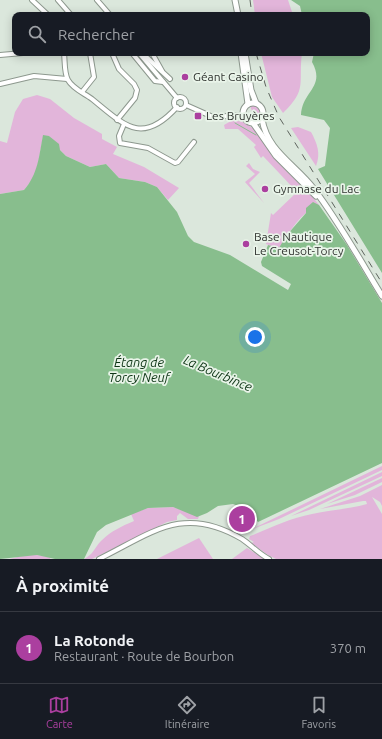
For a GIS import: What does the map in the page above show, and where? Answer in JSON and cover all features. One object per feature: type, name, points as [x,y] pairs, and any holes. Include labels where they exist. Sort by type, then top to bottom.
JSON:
[{"type":"main road","points":[[235,0],[237,12]]},
{"type":"main road","points":[[241,56],[248,104]]},
{"type":"main road","points":[[245,56],[251,90],[256,103],[263,109],[263,129],[274,147],[314,189],[382,296]]},
{"type":"main road","points":[[256,103],[248,104],[244,109],[243,115],[247,121],[253,123],[276,156],[322,201]]},
{"type":"main road","points":[[253,123],[262,119]]},
{"type":"street","points":[[32,0],[45,12]]},
{"type":"street","points":[[58,0],[69,12]]},
{"type":"street","points":[[97,0],[106,12]]},
{"type":"street","points":[[0,55],[12,54]]},
{"type":"street","points":[[64,56],[67,79],[74,87],[124,124],[141,128],[151,127],[161,122],[177,107],[182,108],[186,105]]},
{"type":"street","points":[[82,92],[94,77],[90,56]]},
{"type":"street","points":[[113,56],[119,69],[134,84],[137,90],[135,98],[117,120]]},
{"type":"street","points":[[135,56],[155,80],[162,82]]},
{"type":"street","points":[[143,56],[162,82],[177,98]]},
{"type":"street","points":[[144,56],[170,79]]},
{"type":"street","points":[[154,56],[163,73]]},
{"type":"street","points":[[0,84],[34,76],[67,79]]},
{"type":"street","points":[[177,98],[182,97],[185,99],[186,105]]},
{"type":"street","points":[[177,98],[175,102],[177,107]]},
{"type":"street","points":[[186,105],[213,117],[243,115]]},
{"type":"street","points":[[124,124],[119,136],[120,143],[148,148],[175,163],[178,162],[194,142]]},
{"type":"street","points":[[99,559],[163,527],[186,522],[204,524],[235,536],[269,559]]},
{"type":"shaded area","points":[[253,0],[288,0],[292,12],[255,12]]},
{"type":"shaded area","points":[[262,56],[302,56],[299,91],[291,105],[283,113],[272,97]]},
{"type":"shaded area","points":[[37,95],[50,99],[74,118],[102,134],[102,139],[117,147],[113,154],[144,167],[179,188],[168,200],[157,187],[145,182],[119,178],[106,164],[90,167],[66,156],[49,136],[43,137],[37,169],[32,180],[24,190],[0,194],[0,141],[7,143],[15,112],[23,99]]},
{"type":"shaded area","points":[[250,106],[257,106],[261,112],[260,118],[256,121]]},
{"type":"shaded area","points":[[231,121],[241,121],[256,130],[272,156],[307,190],[319,205],[301,217],[279,249],[266,244],[271,213],[273,215],[297,192],[263,156],[261,158],[254,147],[256,145],[238,129],[225,129],[224,125]]},
{"type":"shaded area","points":[[298,127],[311,132],[315,140],[318,148],[316,166],[291,128]]},
{"type":"shaded area","points":[[249,163],[253,169],[260,172],[249,183],[264,203],[245,182],[255,174],[246,166]]},
{"type":"shaded area","points":[[382,466],[382,470],[279,519],[250,530]]},
{"type":"shaded area","points":[[382,472],[382,476],[309,510],[291,516]]},
{"type":"shaded area","points":[[382,478],[382,482],[355,495],[327,504]]},
{"type":"shaded area","points":[[382,485],[382,506],[380,502],[372,497],[382,514],[382,559],[276,559],[251,543],[254,542],[249,539],[250,536],[296,518],[367,504],[366,501],[363,501],[320,509],[360,496]]},
{"type":"shaded area","points":[[173,507],[199,516],[198,519],[188,519],[180,513],[177,516],[177,520],[167,522],[92,559],[84,559],[92,553],[101,541],[109,534],[134,521],[131,514],[148,508]]},
{"type":"shaded area","points":[[199,538],[213,559],[157,559]]},
{"type":"shaded area","points":[[247,548],[263,558],[264,559],[232,559]]},
{"type":"shaded area","points":[[25,555],[51,557],[50,559],[10,559]]},
{"type":"water","points":[[291,0],[382,0],[382,273],[318,169],[325,166],[330,128],[324,120],[301,115],[305,100],[315,83],[316,70],[312,62],[313,56],[370,56],[370,12],[301,12],[300,6]]},
{"type":"water","name":"Étang de Torcy Neuf","points":[[43,135],[49,136],[59,144],[60,150],[66,156],[90,167],[106,164],[119,178],[145,182],[157,187],[177,212],[188,236],[194,242],[230,255],[288,290],[291,284],[262,266],[261,262],[268,245],[279,248],[286,236],[306,213],[306,208],[313,202],[319,205],[347,245],[382,303],[382,463],[258,522],[249,510],[233,504],[218,506],[197,517],[173,507],[148,508],[106,525],[97,532],[84,559],[55,559],[37,555],[0,559],[0,194],[24,190],[29,184],[39,157]]},
{"type":"waterway","points":[[235,123],[256,135]]},
{"type":"railway","points":[[250,0],[252,12]]},
{"type":"railway","points":[[257,56],[266,87],[279,117],[382,283]]},
{"type":"place","name":"Géant Casino","points":[[185,77]]},
{"type":"place","name":"Les Bruyères","points":[[198,116]]},
{"type":"place","name":"Gymnase du Lac","points":[[265,189]]},
{"type":"place","name":"Base Nautique Le Creusot-Torcy","points":[[246,244]]},
{"type":"place","name":"La Rotonde","points":[[242,519]]},
{"type":"water label","name":"La Bourbince","points":[[218,373]]}]
